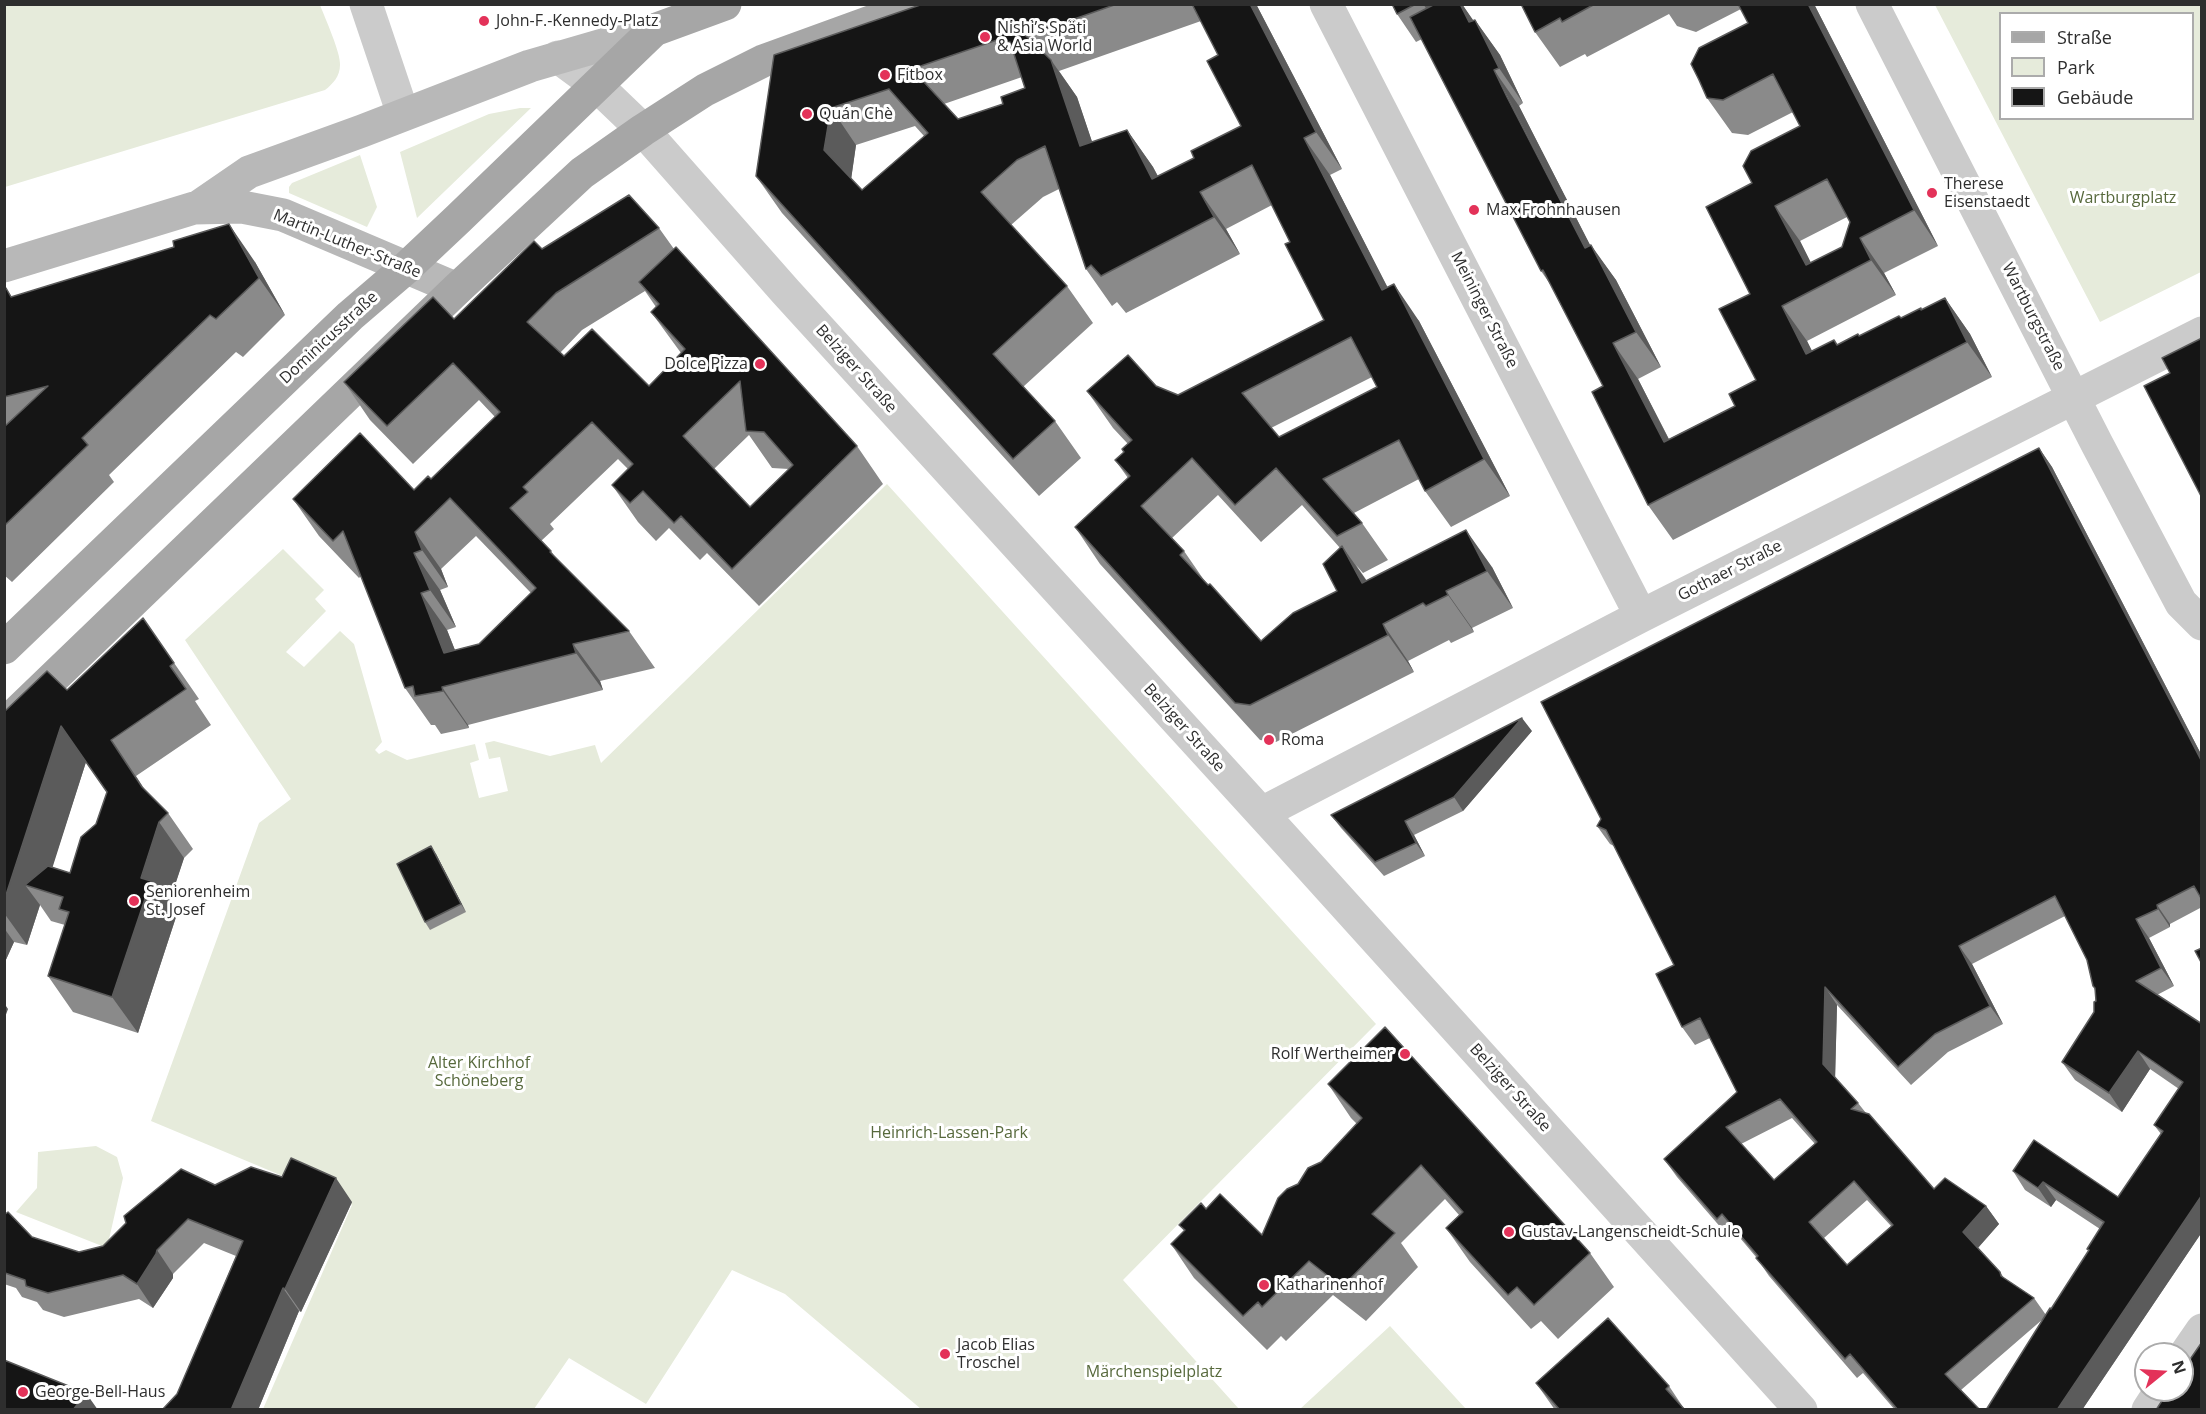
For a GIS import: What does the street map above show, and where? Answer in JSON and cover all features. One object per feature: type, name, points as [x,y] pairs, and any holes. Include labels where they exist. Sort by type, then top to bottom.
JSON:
[{"type":"main road","points":[[654,30],[725,4]]},
{"type":"main road","points":[[4,725],[582,173],[705,90],[763,61],[921,4]]},
{"type":"main road","name":"Dominicusstraße","points":[[4,648],[350,316],[406,268],[654,30]]},
{"type":"street","points":[[366,4],[403,114],[558,57],[654,30]]},
{"type":"street","name":"Meininger Straße","points":[[1326,4],[1641,616]]},
{"type":"street","name":"Wartburgstraße","points":[[1872,4],[2181,603],[2202,624]]},
{"type":"street","name":"Belziger Straße","points":[[558,57],[597,85],[643,130],[786,292],[1262,813],[1801,1410]]},
{"type":"street","name":"Martin-Luther-Straße","points":[[198,207],[249,172],[403,114]]},
{"type":"street","name":"Martin-Luther-Straße","points":[[4,266],[198,207],[242,207],[283,214],[457,290]]},
{"type":"street","name":"Gothaer Straße","points":[[1262,813],[1641,616],[2202,333]]},
{"type":"green space","points":[[4,5],[320,5],[338,52],[340,69],[336,79],[325,90],[5,187]]},
{"type":"green space","name":"Wartburgplatz","points":[[1935,5],[2201,5],[2201,272],[2100,322]]},
{"type":"green space","points":[[531,108],[417,218],[400,152],[489,114]]},
{"type":"green space","points":[[360,155],[377,207],[367,227],[289,193],[292,183]]},
{"type":"green space","points":[[887,484],[1376,1024],[1123,1280],[1239,1409],[921,1409],[785,1294],[732,1270],[646,1404],[569,1358],[534,1409],[263,1409],[352,1205],[151,1121],[259,823],[291,799],[185,640],[283,549],[324,590],[315,599],[326,611],[286,652],[304,667],[340,631],[354,644],[382,742],[375,750],[379,754],[386,750],[407,760],[475,744],[479,760],[470,763],[479,798],[508,791],[500,757],[489,759],[485,743],[494,741],[550,756],[595,745],[601,763]]},
{"type":"green space","points":[[96,1146],[117,1157],[123,1178],[107,1248],[16,1212],[37,1188],[38,1152]]},
{"type":"green space","points":[[1390,1326],[1466,1409],[1300,1409]]},
{"type":"building","points":[[923,4],[1117,4],[1026,36],[1051,60],[1080,146],[1127,130],[1152,179],[1194,158],[1191,151],[1241,126],[1207,61],[1218,55],[1192,4],[1250,4],[1316,132],[1304,138],[1382,290],[1394,284],[1484,459],[1425,491],[1399,440],[1323,479],[1362,523],[1337,536],[1276,468],[1235,505],[1192,458],[1141,506],[1184,551],[1180,555],[1208,585],[1210,584],[1261,641],[1293,613],[1337,591],[1323,564],[1342,546],[1362,583],[1466,530],[1487,571],[1446,591],[1448,595],[1426,606],[1423,603],[1383,624],[1388,635],[1250,705],[1235,703],[1075,527],[1130,476],[1115,460],[1132,440],[1087,391],[1128,355],[1156,386],[1178,395],[1324,320],[1285,244],[1290,242],[1252,165],[1200,192],[1214,217],[1101,276],[1091,265],[1086,269],[1045,146],[1017,160],[981,192],[1067,286],[993,354],[1055,421],[1013,459],[756,176],[774,55]],"holes":[[[1003,38],[1005,43],[1010,42],[1025,88],[1001,97],[1003,104],[958,119],[912,69]],[[889,89],[928,133],[862,190],[824,150],[831,108]],[[1351,337],[1377,387],[1279,437],[1242,393]]]},
{"type":"building","points":[[1392,4],[1416,4],[1397,14]]},
{"type":"building","points":[[1435,4],[1460,4],[1469,22],[1475,20],[1499,68],[1494,70],[1507,97],[1585,248],[1591,245],[1636,332],[1613,343],[1664,442],[1735,406],[1729,394],[1756,380],[1719,309],[1750,294],[1706,207],[1752,183],[1743,166],[1751,151],[1800,126],[1773,74],[1723,100],[1707,98],[1691,64],[1699,48],[1748,23],[1738,4],[1808,4],[1914,210],[1860,238],[1871,260],[1782,306],[1806,354],[1834,340],[1837,345],[1899,316],[1901,318],[1945,298],[1967,342],[1648,505],[1592,392],[1603,386],[1410,17]],"holes":[[[1827,179],[1850,222],[1842,247],[1806,265],[1775,206]]]},
{"type":"building","points":[[1521,4],[1595,4],[1562,22],[1560,18],[1535,32]]},
{"type":"building","points":[[629,195],[659,228],[556,293],[527,322],[564,356],[592,329],[649,386],[685,349],[651,312],[659,304],[639,282],[676,247],[857,446],[732,569],[681,516],[674,523],[643,491],[630,503],[612,485],[633,464],[592,422],[523,487],[528,492],[510,508],[550,552],[629,631],[573,644],[576,653],[442,687],[443,691],[415,696],[413,686],[405,688],[343,531],[333,541],[293,499],[360,433],[414,490],[428,476],[431,479],[500,412],[453,363],[387,426],[344,382],[433,297],[454,319],[534,241],[542,249]],"holes":[[[740,381],[746,431],[764,432],[793,465],[750,507],[683,436]],[[450,498],[536,588],[479,644],[444,653],[421,593],[430,590],[414,553],[422,550],[415,532]]]},
{"type":"building","points":[[229,224],[259,278],[216,319],[210,315],[82,438],[88,445],[4,526],[4,427],[48,386],[4,397],[4,288],[11,297],[174,247],[173,241]]},
{"type":"building","points":[[2202,338],[2202,498],[2144,386],[2170,373],[2162,358]]},
{"type":"building","points":[[2039,448],[2202,762],[2202,900],[2194,886],[2157,905],[2158,909],[2136,919],[2161,968],[2136,981],[2202,1024],[2202,1195],[2057,1410],[1986,1410],[2089,1250],[2087,1249],[2104,1222],[2043,1182],[2038,1188],[2013,1171],[2034,1140],[2118,1197],[2163,1131],[2154,1125],[2183,1082],[2138,1051],[2109,1093],[2062,1062],[2094,1012],[2096,1001],[2095,988],[2087,960],[2055,896],[1959,946],[1990,1006],[1935,1034],[1898,1067],[1825,987],[1823,1064],[1858,1103],[1851,1109],[1869,1114],[1934,1189],[1945,1178],[1986,1206],[1963,1232],[2000,1272],[2001,1276],[2034,1298],[1945,1374],[1980,1410],[1898,1410],[1850,1354],[1845,1359],[1756,1258],[1758,1256],[1722,1214],[1717,1219],[1664,1159],[1737,1092],[1700,1018],[1682,1027],[1656,974],[1674,965],[1606,830],[1597,826],[1601,819],[1541,702]],"holes":[[[1780,1099],[1817,1142],[1774,1180],[1726,1127]],[[1854,1181],[1893,1225],[1847,1265],[1809,1222]]]},
{"type":"building","points":[[143,618],[174,663],[170,666],[186,689],[111,740],[142,787],[168,813],[159,822],[141,878],[151,881],[112,997],[48,976],[69,912],[59,909],[63,897],[25,885],[48,866],[70,873],[81,837],[96,824],[107,792],[61,726],[4,901],[4,712],[47,671],[67,690]]},
{"type":"building","points":[[1522,718],[1454,797],[1405,821],[1416,843],[1375,862],[1331,815]]},
{"type":"building","points":[[431,846],[461,904],[425,922],[397,864]]},
{"type":"building","points":[[2202,948],[2202,964],[2195,951]]},
{"type":"building","points":[[1385,1027],[1590,1253],[1534,1305],[1517,1287],[1508,1295],[1446,1228],[1463,1212],[1421,1165],[1372,1214],[1395,1233],[1342,1287],[1309,1261],[1262,1307],[1258,1302],[1243,1316],[1171,1244],[1185,1230],[1179,1225],[1201,1203],[1206,1209],[1220,1194],[1262,1235],[1278,1198],[1287,1189],[1298,1184],[1308,1168],[1321,1162],[1362,1118],[1328,1084]]},
{"type":"building","points":[[291,1158],[336,1178],[285,1289],[283,1288],[231,1410],[162,1410],[177,1394],[243,1241],[188,1219],[157,1250],[137,1284],[123,1275],[48,1293],[26,1286],[25,1280],[5,1273],[4,1215],[8,1212],[32,1237],[79,1252],[103,1246],[126,1223],[124,1216],[181,1169],[215,1185],[251,1167],[282,1177]]},
{"type":"building","points":[[1608,1318],[1669,1386],[1666,1389],[1685,1410],[1560,1410],[1536,1383]]},
{"type":"building","points":[[2202,1342],[2202,1410],[2156,1410],[2161,1402],[2194,1402],[2194,1354]]},
{"type":"building","points":[[4,1360],[86,1393],[73,1410],[4,1410]]},
{"type":"place","name":"John-F.-Kennedy-Platz","points":[[484,21]]},
{"type":"place","name":"Nishi’s Späti & Asia World","points":[[985,37]]},
{"type":"place","name":"Fitbox","points":[[885,75]]},
{"type":"place","name":"Quán Chè","points":[[807,114]]},
{"type":"place","name":"Therese Eisenstaedt","points":[[1932,193]]},
{"type":"place","name":"Max Frohnhausen","points":[[1474,210]]},
{"type":"place","name":"Dolce Pizza","points":[[760,364]]},
{"type":"place","name":"Roma","points":[[1269,740]]},
{"type":"place","name":"Seniorenheim St. Josef","points":[[134,901]]},
{"type":"place","name":"Rolf Wertheimer","points":[[1405,1054]]},
{"type":"place","name":"Gustav-Langenscheidt-Schule","points":[[1509,1232]]},
{"type":"place","name":"Katharinenhof","points":[[1264,1285]]},
{"type":"place","name":"Jacob Elias Troschel","points":[[945,1354]]},
{"type":"place","name":"George-Bell-Haus","points":[[23,1392]]},
{"type":"park label","name":"Alter Kirchhof Schöneberg","points":[[479,1072]]},
{"type":"park label","name":"Heinrich-Lassen-Park","points":[[949,1133]]},
{"type":"park label","name":"Märchenspielplatz","points":[[1154,1372]]}]
